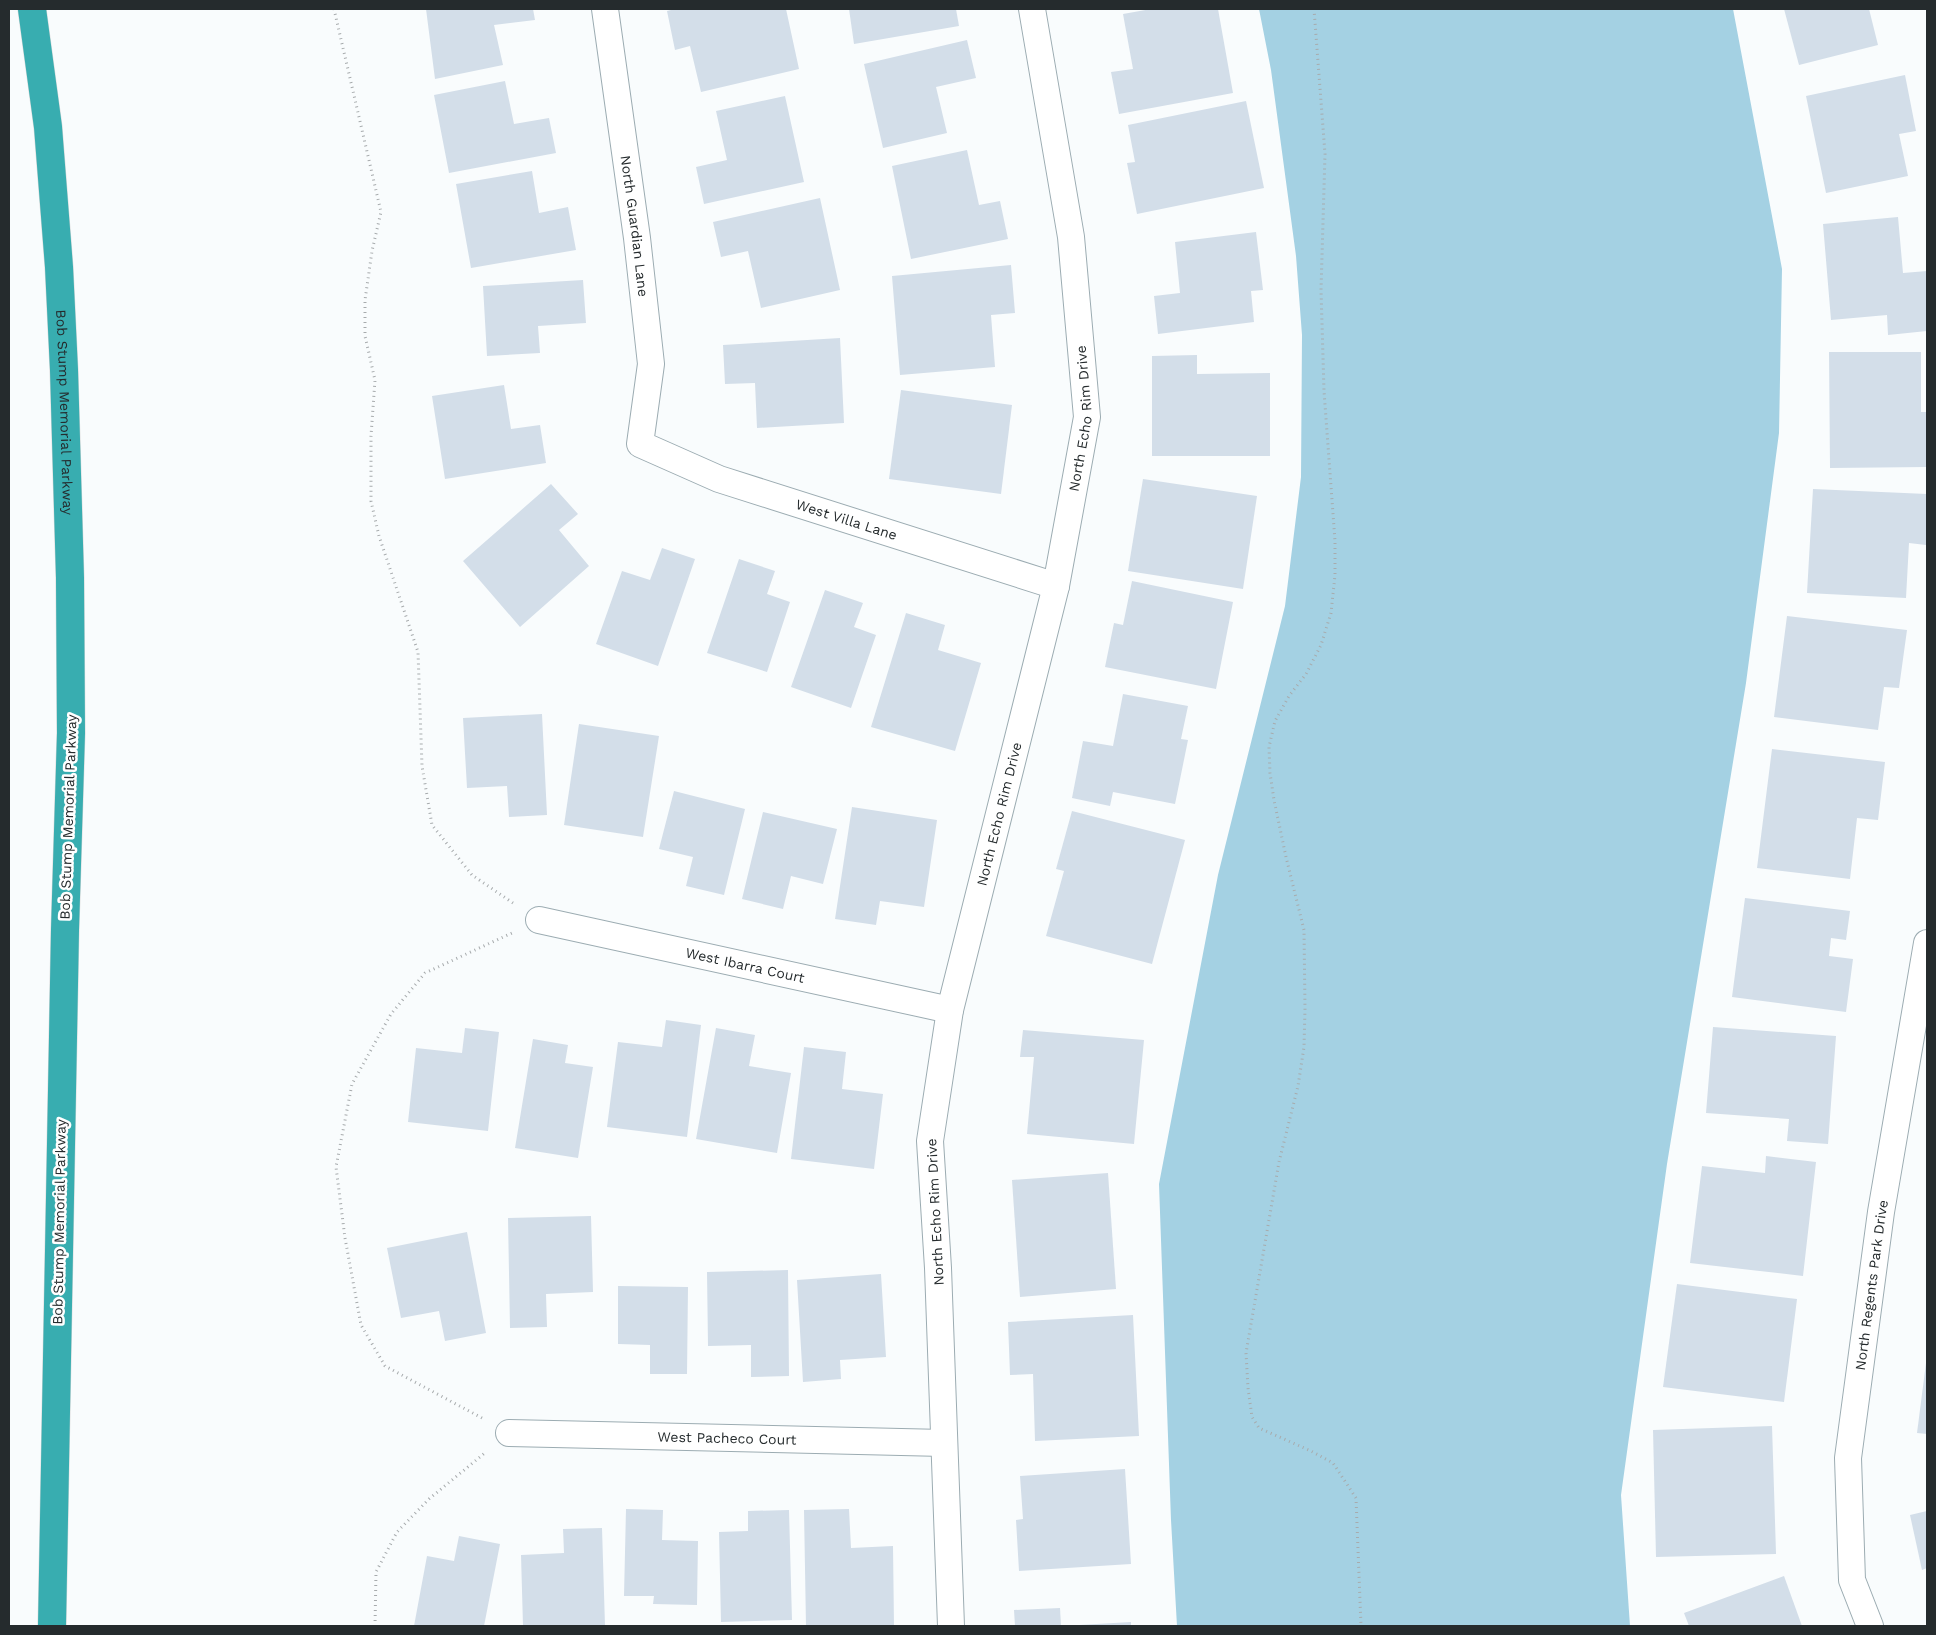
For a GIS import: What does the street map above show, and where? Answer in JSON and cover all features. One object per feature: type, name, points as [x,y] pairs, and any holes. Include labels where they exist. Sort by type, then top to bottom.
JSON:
[{"type":"highway","name":"Bob Stump Memorial Parkway","points":[[32,9],[48,127],[59,267],[70,578],[71,733],[64,930],[52,1626]]},
{"type":"street","name":"North Guardian Lane","points":[[605,9],[637,238],[651,364],[640,444]]},
{"type":"street","name":"North Echo Rim Drive","points":[[951,1626],[938,1268],[930,1140],[950,1010],[1056,586],[1087,417],[1071,237],[1032,9]]},
{"type":"street","name":"West Villa Lane","points":[[640,444],[719,479],[1056,586]]},
{"type":"street","name":"West Ibarra Court","points":[[539,920],[950,1010]]},
{"type":"street","name":"North Regents Park Drive","points":[[1870,1626],[1852,1580],[1848,1458],[1881,1212],[1927,944]]},
{"type":"street","name":"West Pacheco Court","points":[[509,1433],[944,1443]]},
{"type":"path","points":[[334,9],[381,212],[364,300],[365,336],[375,380],[371,436],[371,501],[379,536],[418,652],[422,766],[432,826],[472,875],[539,920]]},
{"type":"path","points":[[1314,9],[1325,154],[1322,290],[1324,391],[1335,541],[1335,575],[1331,613],[1321,646],[1306,674],[1289,696],[1276,721],[1269,747],[1274,800],[1304,930],[1304,1047],[1298,1086],[1276,1181],[1252,1316],[1247,1362],[1252,1417],[1259,1428],[1312,1451],[1333,1463],[1356,1498],[1361,1626]]},
{"type":"path","points":[[374,1626],[376,1572],[397,1532],[430,1498],[509,1433],[385,1366],[361,1325],[345,1238],[336,1167],[352,1084],[391,1014],[425,973],[539,920]]},
{"type":"shaded area","points":[[1259,9],[1733,9],[1782,269],[1779,433],[1746,683],[1667,1164],[1621,1495],[1630,1626],[1177,1626],[1171,1520],[1159,1184],[1218,875],[1285,606],[1301,477],[1302,335],[1296,256],[1271,70]]},
{"type":"building","points":[[426,9],[533,9],[535,20],[494,25],[503,65],[435,79]]},
{"type":"building","points":[[675,9],[786,9],[799,69],[701,92],[690,46],[675,50],[667,11]]},
{"type":"building","points":[[849,9],[956,9],[959,26],[854,44]]},
{"type":"building","points":[[1151,9],[1218,9],[1233,93],[1119,114],[1111,72],[1133,69],[1123,14]]},
{"type":"building","points":[[1784,9],[1869,9],[1878,45],[1799,65]]},
{"type":"building","points":[[967,40],[976,78],[936,87],[947,133],[883,148],[864,64]]},
{"type":"building","points":[[1905,75],[1916,131],[1899,134],[1908,176],[1826,193],[1806,96]]},
{"type":"building","points":[[505,81],[514,124],[549,118],[556,153],[449,173],[434,95]]},
{"type":"building","points":[[785,96],[804,182],[704,204],[696,167],[727,160],[716,111]]},
{"type":"building","points":[[1246,101],[1264,188],[1137,214],[1127,163],[1135,162],[1128,125]]},
{"type":"building","points":[[967,150],[979,205],[1000,201],[1008,239],[911,259],[892,166]]},
{"type":"building","points":[[532,171],[539,213],[568,207],[576,250],[471,268],[456,184]]},
{"type":"building","points":[[820,198],[840,290],[761,308],[748,251],[721,257],[713,222]]},
{"type":"building","points":[[1898,217],[1903,273],[1927,271],[1927,331],[1888,335],[1887,315],[1831,320],[1823,224]]},
{"type":"building","points":[[1256,232],[1263,290],[1251,291],[1254,322],[1158,334],[1154,296],[1180,293],[1175,242]]},
{"type":"building","points":[[1011,265],[1015,313],[991,315],[995,367],[900,375],[892,276]]},
{"type":"building","points":[[583,280],[586,323],[538,326],[540,353],[487,356],[483,286]]},
{"type":"building","points":[[840,338],[844,423],[757,428],[755,383],[725,384],[723,345]]},
{"type":"building","points":[[1829,352],[1921,352],[1921,412],[1927,412],[1927,467],[1830,468]]},
{"type":"building","points":[[1197,355],[1197,374],[1270,373],[1270,456],[1152,456],[1152,356]]},
{"type":"building","points":[[504,385],[511,429],[540,425],[546,463],[445,479],[432,396]]},
{"type":"building","points":[[901,390],[1012,405],[1001,494],[889,479]]},
{"type":"building","points":[[1143,479],[1257,496],[1243,589],[1128,571]]},
{"type":"building","points":[[551,484],[578,514],[559,530],[589,566],[520,627],[463,561]]},
{"type":"building","points":[[1813,489],[1927,494],[1926,545],[1909,543],[1906,598],[1807,593]]},
{"type":"building","points":[[662,548],[695,559],[658,666],[596,644],[622,571],[650,580]]},
{"type":"building","points":[[739,559],[775,571],[767,594],[790,602],[767,672],[707,653]]},
{"type":"building","points":[[1132,581],[1233,602],[1216,689],[1105,667],[1114,623],[1123,625]]},
{"type":"building","points":[[825,590],[863,603],[854,627],[876,635],[851,708],[791,687]]},
{"type":"building","points":[[906,613],[945,625],[938,650],[981,663],[955,751],[871,727]]},
{"type":"building","points":[[1787,616],[1907,630],[1899,688],[1884,687],[1878,730],[1774,717]]},
{"type":"building","points":[[1123,694],[1188,706],[1181,739],[1188,740],[1175,804],[1113,792],[1110,806],[1072,798],[1083,741],[1113,746]]},
{"type":"building","points":[[542,714],[547,815],[509,817],[507,786],[467,788],[463,718]]},
{"type":"building","points":[[579,724],[659,736],[643,837],[564,825]]},
{"type":"building","points":[[1772,749],[1885,762],[1878,820],[1857,818],[1850,879],[1757,868]]},
{"type":"building","points":[[674,791],[745,809],[724,895],[686,886],[693,857],[659,849]]},
{"type":"building","points":[[852,807],[937,820],[924,907],[880,901],[876,925],[835,919]]},
{"type":"building","points":[[1072,811],[1185,840],[1152,964],[1046,936],[1064,871],[1056,869]]},
{"type":"building","points":[[763,812],[837,829],[823,884],[791,876],[783,909],[742,899]]},
{"type":"building","points":[[1745,898],[1850,911],[1846,940],[1831,938],[1829,956],[1853,959],[1846,1012],[1732,997]]},
{"type":"building","points":[[666,1020],[701,1025],[687,1137],[607,1127],[618,1042],[662,1047]]},
{"type":"building","points":[[1713,1027],[1836,1036],[1828,1144],[1787,1141],[1789,1119],[1706,1113]]},
{"type":"building","points":[[465,1028],[499,1032],[488,1131],[408,1122],[416,1048],[462,1053]]},
{"type":"building","points":[[716,1028],[755,1035],[749,1066],[791,1073],[777,1153],[696,1139]]},
{"type":"building","points":[[1023,1030],[1144,1040],[1134,1144],[1027,1134],[1034,1057],[1020,1057]]},
{"type":"building","points":[[533,1039],[568,1045],[565,1063],[593,1067],[578,1158],[515,1148]]},
{"type":"building","points":[[804,1047],[846,1052],[842,1089],[883,1094],[874,1169],[791,1159]]},
{"type":"building","points":[[1766,1156],[1816,1162],[1803,1276],[1690,1263],[1702,1166],[1765,1173]]},
{"type":"building","points":[[1108,1173],[1116,1289],[1020,1297],[1012,1180]]},
{"type":"building","points":[[591,1216],[593,1292],[546,1294],[547,1327],[510,1328],[508,1218]]},
{"type":"building","points":[[467,1232],[486,1333],[445,1341],[439,1311],[401,1318],[387,1248]]},
{"type":"building","points":[[788,1270],[789,1376],[751,1377],[751,1345],[708,1346],[707,1272]]},
{"type":"building","points":[[881,1274],[886,1357],[840,1360],[841,1379],[803,1382],[797,1280]]},
{"type":"building","points":[[1677,1284],[1797,1299],[1784,1402],[1663,1387]]},
{"type":"building","points":[[618,1286],[688,1287],[687,1374],[650,1374],[650,1345],[618,1344]]},
{"type":"building","points":[[1133,1315],[1139,1436],[1035,1441],[1033,1374],[1010,1375],[1008,1322]]},
{"type":"building","points":[[1927,1363],[1927,1434],[1917,1433]]},
{"type":"building","points":[[1772,1426],[1776,1554],[1656,1557],[1653,1430]]},
{"type":"building","points":[[1125,1469],[1131,1564],[1019,1571],[1016,1520],[1023,1519],[1020,1476]]},
{"type":"building","points":[[626,1509],[663,1510],[662,1540],[698,1541],[697,1605],[653,1604],[654,1596],[624,1596]]},
{"type":"building","points":[[849,1509],[851,1548],[893,1546],[894,1626],[806,1626],[804,1510]]},
{"type":"building","points":[[789,1510],[792,1620],[721,1622],[719,1532],[748,1531],[748,1511]]},
{"type":"building","points":[[1927,1511],[1927,1568],[1922,1570],[1910,1515]]},
{"type":"building","points":[[602,1528],[605,1626],[523,1626],[521,1555],[564,1553],[563,1529]]},
{"type":"building","points":[[459,1536],[500,1544],[484,1626],[414,1626],[427,1556],[454,1561]]},
{"type":"building","points":[[1784,1576],[1802,1626],[1689,1626],[1684,1613]]},
{"type":"building","points":[[1060,1608],[1061,1626],[1015,1626],[1014,1610]]},
{"type":"building","points":[[1131,1622],[1131,1626],[1079,1626],[1079,1625]]}]
